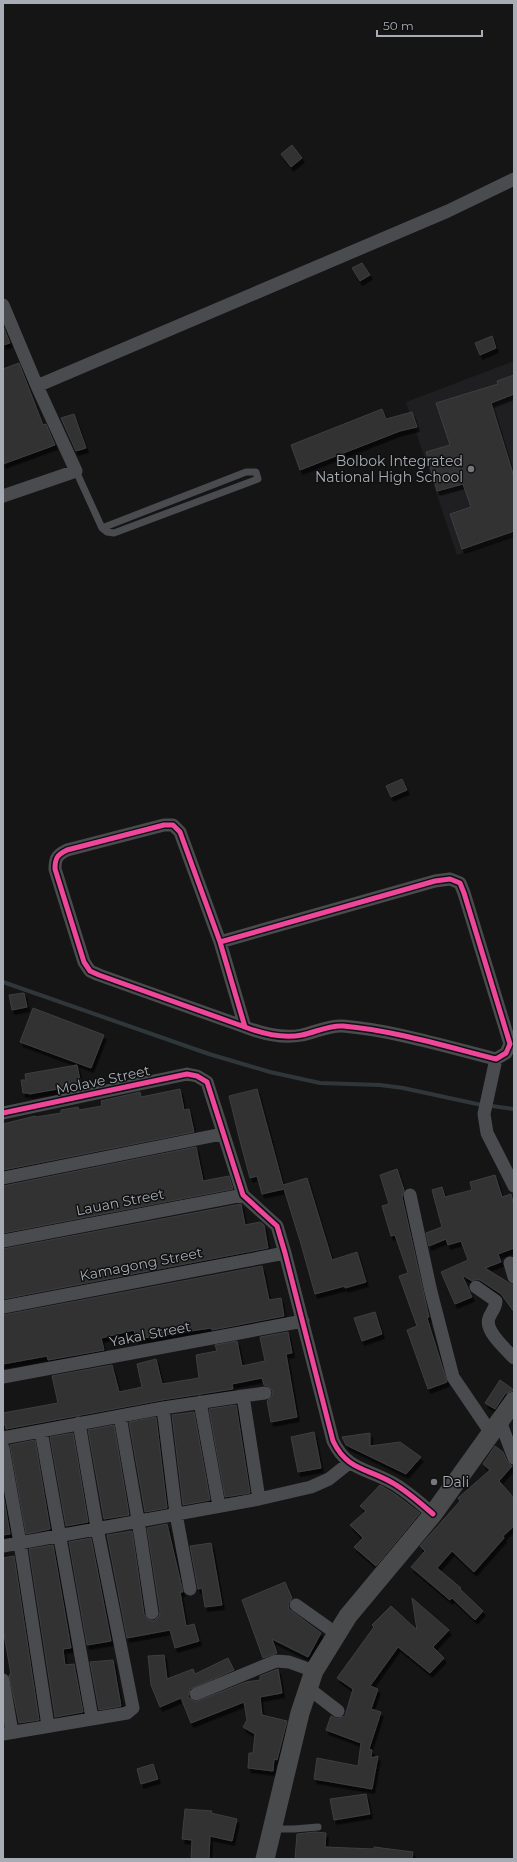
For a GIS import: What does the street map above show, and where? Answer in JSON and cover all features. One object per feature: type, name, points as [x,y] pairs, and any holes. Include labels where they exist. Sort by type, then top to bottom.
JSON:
[{"type":"main road","points":[[265,1859],[311,1679],[348,1616],[433,1514],[514,1401]]},
{"type":"street","points":[[37,386],[448,211],[514,179]]},
{"type":"street","points":[[3,304],[37,386],[76,470],[3,496]]},
{"type":"street","points":[[245,1027],[220,942],[180,832],[173,825],[164,825],[67,850],[58,855],[55,862],[55,869],[84,962],[90,971],[264,1034],[284,1036],[302,1035],[326,1028],[341,1026],[368,1029],[496,1059]]},
{"type":"street","points":[[220,942],[434,880],[450,879],[460,883],[512,1044],[506,1052],[496,1059],[485,1111],[487,1133],[514,1186]]},
{"type":"street","name":"Molave Street","points":[[3,1113],[187,1074],[198,1076],[207,1082],[222,1134]]},
{"type":"street","points":[[3,1178],[222,1134],[243,1195],[277,1226],[303,1321],[333,1441],[339,1453],[349,1463],[392,1482],[433,1514]]},
{"type":"street","name":"Lauan Street","points":[[3,1241],[243,1195]]},
{"type":"street","points":[[410,1195],[431,1292],[453,1377],[496,1427],[514,1458]]},
{"type":"street","name":"Kamagong Street","points":[[3,1308],[285,1253]]},
{"type":"street","points":[[510,1263],[514,1277]]},
{"type":"street","points":[[476,1287],[496,1301],[496,1305],[489,1318],[488,1327],[498,1342],[514,1358]]},
{"type":"street","name":"Yakal Street","points":[[3,1378],[303,1321]]},
{"type":"street","points":[[3,1438],[163,1408],[265,1393]]},
{"type":"street","points":[[243,1396],[259,1499]]},
{"type":"street","points":[[200,1402],[219,1506]]},
{"type":"street","points":[[163,1408],[176,1514],[190,1589]]},
{"type":"street","points":[[120,1416],[152,1613]]},
{"type":"street","points":[[3,1680],[8,1733],[127,1713],[133,1708],[96,1528],[79,1423]]},
{"type":"street","points":[[41,1431],[92,1718]]},
{"type":"street","points":[[3,1448],[20,1543],[48,1726]]},
{"type":"street","points":[[3,1546],[259,1499],[311,1487],[329,1479],[349,1463]]},
{"type":"street","points":[[296,1605],[337,1634]]},
{"type":"street","points":[[196,1694],[276,1661],[289,1662],[311,1679],[338,1711]]},
{"type":"lane","points":[[76,470],[102,528],[108,532],[114,533],[258,479],[258,476],[256,472],[246,472],[102,528]]},
{"type":"lane","points":[[186,496],[190,504]]},
{"type":"lane","points":[[273,1828],[294,1830],[318,1827]]},
{"type":"shaded area","name":"Bolbok Integrated National High School","points":[[514,361],[514,536],[457,555],[406,402]]},
{"type":"building","points":[[292,145],[302,158],[291,167],[281,154]]},
{"type":"building","points":[[362,263],[370,275],[360,281],[352,268]]},
{"type":"building","points":[[3,326],[10,343],[3,345]]},
{"type":"building","points":[[492,336],[496,348],[480,355],[475,343]]},
{"type":"building","points":[[19,363],[43,425],[46,424],[55,445],[3,464],[3,369]]},
{"type":"building","name":"Bolbok Integrated National High School","points":[[514,375],[514,394],[491,403],[514,477],[514,531],[462,549],[450,514],[471,507],[463,484],[437,491],[426,452],[450,445],[436,403],[498,384],[497,381]]},
{"type":"building","points":[[382,409],[386,419],[412,412],[417,427],[400,431],[300,470],[291,445]]},
{"type":"building","points":[[74,414],[86,448],[76,451],[61,418]]},
{"type":"building","points":[[402,779],[407,790],[391,797],[386,786]]},
{"type":"building","points":[[24,993],[27,1007],[12,1010],[9,995]]},
{"type":"building","points":[[33,1008],[104,1035],[91,1068],[20,1042]]},
{"type":"building","points":[[77,1065],[81,1085],[29,1094],[23,1093],[21,1080],[26,1080],[25,1074]]},
{"type":"building","points":[[180,1089],[184,1110],[189,1109],[194,1132],[3,1170],[3,1124],[35,1116],[61,1113],[61,1110],[78,1107],[79,1110],[102,1106],[101,1101],[140,1092],[141,1097]]},
{"type":"building","points":[[257,1089],[283,1185],[307,1178],[332,1260],[357,1252],[366,1282],[315,1294],[284,1189],[262,1194],[257,1176],[250,1178],[229,1096]]},
{"type":"building","points":[[196,1147],[203,1181],[229,1176],[233,1189],[3,1233],[3,1186]]},
{"type":"building","points":[[397,1169],[404,1190],[402,1197],[429,1317],[427,1318],[447,1382],[428,1389],[407,1330],[417,1326],[399,1276],[408,1273],[395,1235],[391,1236],[382,1206],[389,1204],[380,1175]]},
{"type":"building","points":[[495,1175],[502,1197],[511,1194],[514,1206],[514,1248],[498,1254],[501,1262],[485,1268],[514,1286],[514,1312],[501,1294],[480,1280],[476,1279],[472,1281],[462,1275],[472,1297],[455,1304],[441,1272],[468,1260],[461,1241],[448,1245],[446,1239],[429,1246],[426,1233],[442,1227],[432,1190],[442,1187],[445,1197],[472,1190],[470,1182]]},
{"type":"building","points":[[241,1204],[245,1225],[260,1222],[264,1225],[268,1248],[3,1299],[3,1249]]},
{"type":"building","points":[[262,1266],[269,1300],[281,1298],[284,1316],[212,1330],[211,1328],[136,1339],[134,1330],[101,1338],[104,1350],[48,1360],[47,1356],[3,1364],[3,1315]]},
{"type":"building","points":[[375,1312],[382,1334],[362,1341],[354,1318]]},
{"type":"building","points":[[288,1332],[292,1353],[286,1354],[297,1417],[271,1422],[267,1401],[272,1396],[273,1392],[268,1386],[264,1385],[262,1378],[232,1384],[233,1389],[162,1400],[6,1429],[5,1424],[3,1425],[3,1413],[58,1403],[52,1376],[112,1365],[119,1392],[142,1387],[137,1364],[156,1359],[162,1384],[199,1378],[196,1355],[217,1351],[215,1345],[237,1341],[242,1366],[265,1361],[260,1337]]},
{"type":"building","points":[[500,1380],[514,1390],[505,1394],[495,1409],[485,1403]]},
{"type":"building","points":[[236,1405],[250,1493],[225,1497],[209,1409]]},
{"type":"building","points":[[194,1412],[210,1500],[183,1505],[172,1415]]},
{"type":"building","points":[[156,1417],[167,1508],[145,1512],[129,1422]]},
{"type":"building","points":[[114,1425],[129,1515],[104,1519],[88,1430]]},
{"type":"building","points":[[314,1432],[321,1468],[298,1472],[291,1437]]},
{"type":"building","points":[[73,1433],[88,1522],[66,1526],[50,1437]]},
{"type":"building","points":[[370,1433],[370,1446],[400,1442],[421,1457],[406,1474],[346,1445],[342,1437]]},
{"type":"building","points":[[35,1440],[50,1529],[26,1534],[10,1445]]},
{"type":"building","points":[[495,1446],[503,1452],[507,1461],[512,1466],[499,1481],[514,1498],[514,1526],[503,1536],[504,1538],[474,1572],[452,1551],[437,1568],[461,1588],[460,1589],[483,1611],[475,1620],[452,1598],[450,1600],[411,1567],[425,1551],[420,1546],[460,1501],[458,1498],[490,1470],[483,1464]]},
{"type":"building","points":[[380,1485],[395,1494],[420,1513],[376,1566],[354,1547],[363,1538],[350,1525],[366,1511],[360,1506]]},
{"type":"building","points":[[3,1493],[10,1534],[3,1535]]},
{"type":"building","points":[[167,1524],[183,1592],[180,1592],[186,1626],[194,1624],[199,1641],[175,1648],[170,1630],[127,1638],[107,1535],[132,1531],[144,1614],[149,1620],[154,1621],[159,1616],[160,1612],[147,1528]]},
{"type":"building","points":[[91,1538],[111,1641],[87,1645],[69,1542]]},
{"type":"building","points":[[211,1543],[222,1605],[205,1607],[202,1588],[198,1589],[190,1546]]},
{"type":"building","points":[[53,1545],[71,1648],[63,1649],[65,1665],[74,1664],[83,1712],[55,1717],[29,1549]]},
{"type":"building","points":[[14,1556],[39,1720],[19,1723],[9,1675],[11,1675],[3,1628],[3,1558]]},
{"type":"building","points":[[285,1582],[292,1598],[288,1604],[289,1609],[321,1633],[308,1657],[272,1639],[277,1653],[263,1658],[242,1600]]},
{"type":"building","points":[[412,1598],[449,1630],[433,1647],[444,1658],[430,1673],[398,1647],[370,1686],[378,1689],[371,1709],[381,1712],[369,1749],[372,1750],[371,1758],[378,1756],[372,1789],[314,1779],[317,1758],[358,1766],[361,1743],[326,1730],[331,1716],[337,1719],[345,1716],[353,1689],[337,1678],[374,1627],[372,1625],[391,1606],[417,1630]]},
{"type":"building","points":[[164,1655],[167,1679],[193,1669],[195,1674],[228,1658],[234,1670],[190,1689],[188,1697],[195,1702],[246,1682],[260,1680],[260,1676],[278,1669],[282,1693],[260,1697],[262,1715],[287,1721],[277,1760],[274,1759],[273,1771],[248,1768],[249,1753],[253,1753],[255,1734],[243,1727],[247,1720],[244,1702],[191,1723],[181,1698],[160,1707],[151,1685],[148,1656]]},
{"type":"building","points":[[113,1660],[121,1706],[99,1710],[90,1662]]},
{"type":"building","points":[[153,1764],[158,1779],[141,1784],[137,1769]]},
{"type":"building","points":[[366,1794],[370,1814],[334,1820],[330,1799]]},
{"type":"building","points":[[185,1809],[212,1811],[211,1813],[237,1819],[232,1841],[210,1836],[209,1859],[191,1859],[192,1840],[182,1839]]},
{"type":"building","points":[[315,1832],[326,1833],[325,1847],[374,1849],[374,1847],[413,1852],[412,1859],[295,1859],[297,1834]]},
{"type":"waterway","points":[[3,982],[209,1054],[270,1072],[320,1083],[380,1085],[403,1088],[477,1104],[514,1109]]},
{"type":"cycle path","points":[[220,942],[435,881],[450,879],[460,883],[464,893],[510,1044],[506,1053],[496,1059],[439,1044],[362,1028],[338,1026],[295,1036],[266,1034],[252,1030],[99,975],[90,971],[84,962],[55,869],[55,862],[59,855],[67,850],[164,825],[173,825],[180,832],[220,942],[245,1027]]},
{"type":"cycle path","points":[[3,1113],[187,1074],[197,1076],[207,1082],[243,1195],[277,1226],[333,1441],[338,1451],[351,1463],[397,1485],[433,1514]]},
{"type":"place","name":"Bolbok Integrated National High School","points":[[471,469]]},
{"type":"place","name":"Dali","points":[[434,1482]]}]
